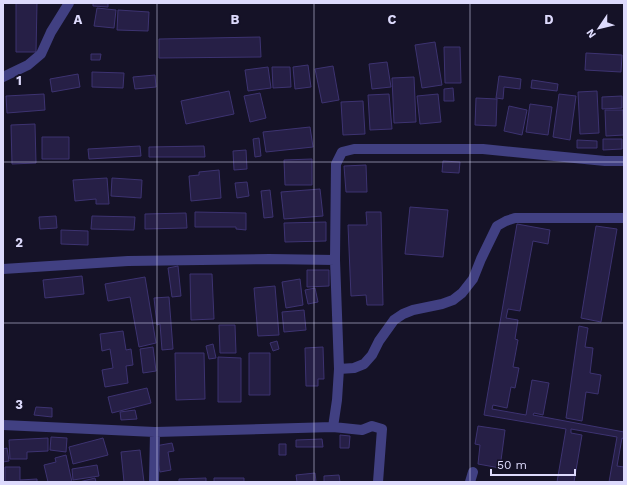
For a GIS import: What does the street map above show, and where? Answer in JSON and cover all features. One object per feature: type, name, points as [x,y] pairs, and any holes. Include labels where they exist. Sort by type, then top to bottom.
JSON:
[{"type":"street","points":[[3,76],[28,65],[40,54],[68,3]]},
{"type":"street","points":[[333,427],[337,400],[339,369],[335,260],[336,164],[342,152],[354,149],[483,150],[605,161],[624,161]]},
{"type":"street","points":[[339,369],[354,368],[364,364],[372,355],[379,341],[394,320],[403,314],[413,310],[442,304],[453,300],[462,293],[473,279],[481,258],[497,226],[506,221],[515,218],[624,218]]},
{"type":"street","points":[[3,269],[128,261],[269,259],[335,260]]},
{"type":"street","points":[[3,425],[155,432],[333,427],[362,430],[372,426],[382,429],[378,482]]},
{"type":"street","points":[[154,482],[155,432]]},
{"type":"building","points":[[16,3],[37,3],[36,52],[16,52]]},
{"type":"building","points":[[93,3],[108,3],[108,7],[93,6]]},
{"type":"building","points":[[97,8],[116,10],[114,28],[94,26]]},
{"type":"building","points":[[118,10],[149,12],[148,31],[117,30]]},
{"type":"building","points":[[260,37],[261,57],[159,58],[159,39]]},
{"type":"building","points":[[435,42],[442,85],[422,88],[415,45]]},
{"type":"building","points":[[444,47],[460,47],[461,83],[445,83]]},
{"type":"building","points":[[586,53],[622,55],[621,72],[585,70]]},
{"type":"building","points":[[91,54],[101,54],[100,60],[91,60]]},
{"type":"building","points":[[387,62],[391,87],[372,89],[369,64]]},
{"type":"building","points":[[308,65],[311,87],[295,89],[293,67]]},
{"type":"building","points":[[333,66],[339,100],[322,103],[315,69]]},
{"type":"building","points":[[268,67],[271,88],[248,91],[245,70]]},
{"type":"building","points":[[272,67],[290,67],[291,87],[273,88]]},
{"type":"building","points":[[92,72],[124,73],[123,88],[92,87]]},
{"type":"building","points":[[78,74],[80,87],[52,92],[50,79]]},
{"type":"building","points":[[155,75],[156,87],[135,89],[133,77]]},
{"type":"building","points":[[499,76],[521,79],[520,89],[504,87],[503,99],[496,98]]},
{"type":"building","points":[[414,77],[416,122],[394,123],[392,78]]},
{"type":"building","points":[[532,80],[558,84],[557,91],[531,88]]},
{"type":"building","points":[[453,88],[454,101],[444,101],[444,89]]},
{"type":"building","points":[[229,91],[234,114],[186,124],[181,101]]},
{"type":"building","points":[[597,91],[599,133],[580,134],[578,92]]},
{"type":"building","points":[[260,93],[266,118],[250,122],[244,96]]},
{"type":"building","points":[[44,94],[45,110],[7,113],[6,96]]},
{"type":"building","points":[[389,94],[392,129],[370,130],[368,95]]},
{"type":"building","points":[[438,94],[441,122],[420,124],[417,96]]},
{"type":"building","points":[[559,94],[576,96],[570,140],[553,137]]},
{"type":"building","points":[[622,96],[622,108],[602,109],[602,97]]},
{"type":"building","points":[[476,98],[497,99],[496,126],[475,125]]},
{"type":"building","points":[[363,101],[365,134],[343,135],[341,102]]},
{"type":"building","points":[[530,104],[552,107],[548,135],[526,132]]},
{"type":"building","points":[[509,106],[527,110],[522,135],[504,131]]},
{"type":"building","points":[[605,110],[623,110],[624,135],[606,136]]},
{"type":"building","points":[[35,124],[36,163],[12,164],[11,125]]},
{"type":"building","points":[[310,127],[313,147],[266,152],[263,132]]},
{"type":"building","points":[[42,137],[69,137],[69,159],[42,159]]},
{"type":"building","points":[[259,138],[261,156],[255,157],[253,139]]},
{"type":"building","points":[[603,139],[622,139],[622,149],[603,150]]},
{"type":"building","points":[[577,140],[597,141],[597,148],[577,148]]},
{"type":"building","points":[[140,146],[141,156],[89,159],[88,149]]},
{"type":"building","points":[[204,146],[205,157],[149,157],[149,147]]},
{"type":"building","points":[[246,150],[247,169],[234,170],[233,151]]},
{"type":"building","points":[[312,159],[312,185],[285,185],[284,160]]},
{"type":"building","points":[[443,161],[460,162],[459,173],[442,172]]},
{"type":"building","points":[[366,165],[367,192],[346,192],[344,166]]},
{"type":"building","points":[[219,170],[221,198],[191,201],[189,176],[199,175],[199,172]]},
{"type":"building","points":[[107,178],[109,204],[96,204],[96,199],[75,201],[73,180]]},
{"type":"building","points":[[112,178],[142,180],[141,198],[111,196]]},
{"type":"building","points":[[247,182],[249,196],[237,198],[235,183]]},
{"type":"building","points":[[320,189],[323,216],[284,219],[281,192]]},
{"type":"building","points":[[270,190],[273,217],[264,218],[261,191]]},
{"type":"building","points":[[410,207],[448,210],[443,257],[405,254]]},
{"type":"building","points":[[195,212],[246,213],[246,230],[236,229],[236,227],[195,227]]},
{"type":"building","points":[[366,212],[381,212],[383,305],[367,305],[366,295],[351,296],[348,225],[367,225]]},
{"type":"building","points":[[186,213],[187,228],[145,229],[145,214]]},
{"type":"building","points":[[56,216],[57,228],[40,229],[39,217]]},
{"type":"building","points":[[92,216],[135,217],[134,230],[91,229]]},
{"type":"building","points":[[326,222],[326,241],[285,242],[284,223]]},
{"type":"building","points":[[517,224],[550,230],[548,244],[533,241],[520,311],[508,309],[506,318],[518,320],[515,339],[518,340],[513,367],[519,368],[515,388],[511,387],[507,408],[493,405],[492,409],[526,415],[532,380],[549,383],[543,415],[534,413],[533,415],[624,432],[624,439],[622,438],[617,466],[624,467],[624,482],[609,482],[617,437],[571,429],[571,433],[582,435],[574,482],[557,482],[566,429],[484,415]]},
{"type":"building","points":[[596,226],[617,229],[601,322],[581,318]]},
{"type":"building","points":[[61,230],[88,231],[88,245],[61,244]]},
{"type":"building","points":[[178,266],[181,296],[172,297],[168,268]]},
{"type":"building","points":[[307,270],[329,270],[329,286],[307,287]]},
{"type":"building","points":[[190,274],[212,274],[214,319],[191,320]]},
{"type":"building","points":[[82,276],[84,294],[45,298],[43,280]]},
{"type":"building","points":[[145,277],[156,343],[139,347],[130,297],[108,301],[105,284]]},
{"type":"building","points":[[300,279],[303,305],[286,308],[282,282]]},
{"type":"building","points":[[275,286],[279,335],[258,336],[254,288]]},
{"type":"building","points":[[315,288],[318,302],[308,304],[305,290]]},
{"type":"building","points":[[169,297],[173,349],[162,350],[160,324],[157,325],[154,298]]},
{"type":"building","points":[[304,310],[306,330],[284,332],[282,312]]},
{"type":"building","points":[[219,325],[235,325],[236,353],[220,353]]},
{"type":"building","points":[[579,326],[588,328],[585,347],[593,348],[590,373],[601,375],[598,394],[586,392],[582,421],[566,418]]},
{"type":"building","points":[[123,331],[126,350],[131,349],[133,365],[126,366],[128,383],[105,387],[102,370],[113,368],[110,349],[102,351],[100,334]]},
{"type":"building","points":[[277,341],[279,349],[273,351],[270,343]]},
{"type":"building","points":[[213,344],[216,358],[209,359],[206,346]]},
{"type":"building","points":[[153,347],[156,371],[143,373],[140,349]]},
{"type":"building","points":[[323,347],[324,379],[318,379],[318,386],[306,386],[305,348]]},
{"type":"building","points":[[175,353],[204,353],[205,399],[176,400]]},
{"type":"building","points":[[249,353],[270,353],[270,395],[249,395]]},
{"type":"building","points":[[218,357],[241,358],[241,402],[218,402]]},
{"type":"building","points":[[147,388],[151,403],[112,413],[108,397]]},
{"type":"building","points":[[36,407],[52,408],[52,417],[34,415]]},
{"type":"building","points":[[135,410],[137,419],[121,420],[120,412]]},
{"type":"building","points":[[478,426],[505,430],[500,468],[478,464],[480,445],[475,444]]},
{"type":"building","points":[[340,435],[350,436],[349,448],[340,448]]},
{"type":"building","points":[[51,437],[67,438],[66,452],[50,450]]},
{"type":"building","points":[[48,438],[48,451],[27,452],[27,459],[10,459],[9,440]]},
{"type":"building","points":[[103,438],[108,455],[73,464],[69,447]]},
{"type":"building","points":[[322,439],[323,447],[296,447],[296,440]]},
{"type":"building","points":[[172,443],[174,451],[168,452],[171,470],[160,472],[155,446]]},
{"type":"building","points":[[279,444],[286,444],[286,455],[279,455]]},
{"type":"building","points":[[7,448],[9,461],[3,462],[3,449]]},
{"type":"building","points":[[140,450],[144,482],[124,482],[121,452]]},
{"type":"building","points":[[66,455],[72,482],[48,482],[44,465],[56,462],[55,458]]},
{"type":"building","points":[[97,465],[99,476],[73,480],[72,469]]},
{"type":"building","points":[[5,467],[20,467],[20,480],[37,479],[37,482],[5,482]]},
{"type":"building","points":[[315,473],[316,482],[297,482],[296,475]]},
{"type":"building","points":[[339,475],[340,482],[324,482],[324,476]]},
{"type":"building","points":[[95,478],[96,482],[79,482]]},
{"type":"building","points":[[206,478],[206,482],[179,482],[179,479]]},
{"type":"building","points":[[214,478],[244,478],[244,482],[214,482]]}]
